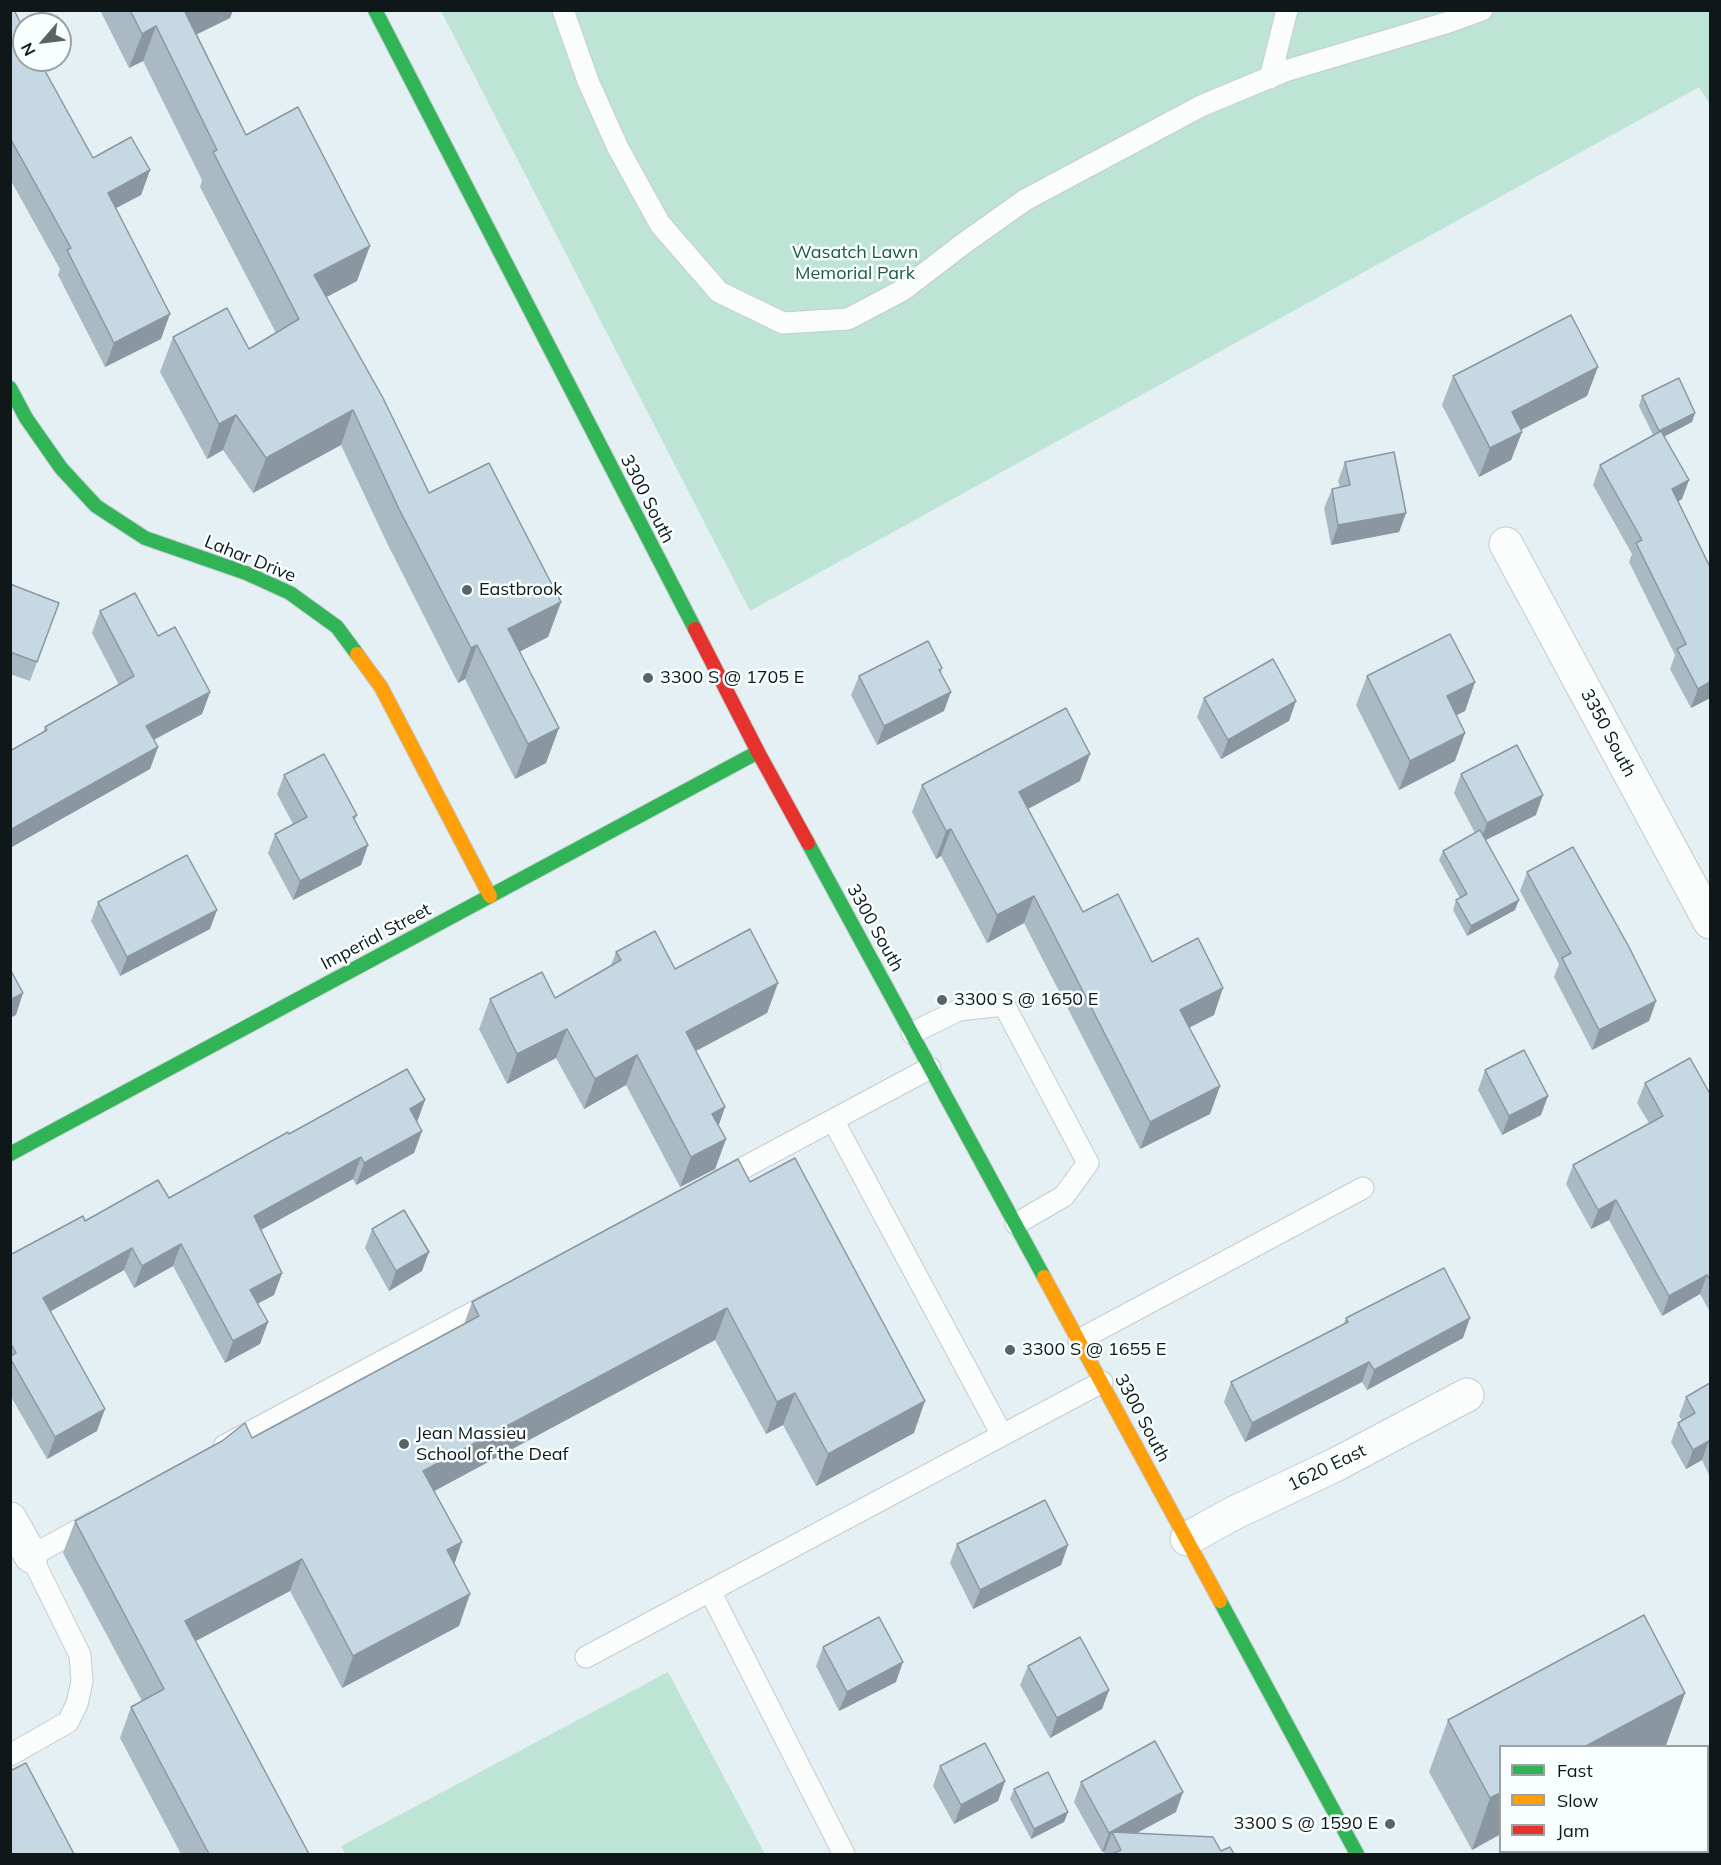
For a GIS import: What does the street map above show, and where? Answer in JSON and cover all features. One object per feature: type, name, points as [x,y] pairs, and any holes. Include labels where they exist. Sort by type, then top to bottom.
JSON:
[{"type":"main road","name":"3300 South","points":[[375,10],[758,753],[1357,1854]]},
{"type":"main road","name":"Lahar Drive","points":[[10,388],[26,418],[61,468],[96,506],[145,538],[246,573],[290,592],[337,627],[381,687],[490,896]]},
{"type":"main road","name":"Imperial Street","points":[[10,1154],[758,753]]},
{"type":"street","name":"3350 South","points":[[1506,544],[1710,922]]},
{"type":"street","name":"1620 East","points":[[1187,1539],[1232,1514],[1337,1464],[1467,1395]]},
{"type":"street","points":[[10,1519],[31,1556]]},
{"type":"lane","points":[[562,10],[588,81],[618,148],[660,224],[719,292],[783,323],[848,319],[903,290],[1025,200],[1201,106],[1285,72],[1482,10]]},
{"type":"lane","points":[[1270,78],[1287,10]]},
{"type":"lane","points":[[912,1033],[959,1010],[1004,1005],[1088,1163],[1064,1196],[1016,1224]]},
{"type":"lane","points":[[697,1193],[930,1068]]},
{"type":"lane","points":[[833,1120],[1002,1435]]},
{"type":"lane","points":[[1079,1340],[1363,1188]]},
{"type":"lane","points":[[212,1456],[227,1444],[509,1293]]},
{"type":"lane","points":[[586,1657],[1102,1382]]},
{"type":"lane","points":[[10,1755],[68,1722],[77,1704],[82,1681],[80,1655],[31,1556],[113,1511]]},
{"type":"lane","points":[[710,1591],[844,1854]]},
{"type":"green space","name":"Wasatch Lawn Memorial Park","points":[[441,11],[1710,11],[1710,104],[1699,87],[750,611]]},
{"type":"green space","points":[[668,1672],[765,1854],[345,1854],[341,1846]]},
{"type":"building","points":[[10,10],[14,10],[15,12],[12,12],[12,72],[46,72],[93,158],[131,137],[150,170],[108,193],[170,314],[114,343],[67,250],[71,248],[10,138]]},
{"type":"building","points":[[130,10],[188,10],[185,12],[246,135],[298,107],[370,246],[314,275],[383,398],[429,493],[489,463],[561,602],[508,629],[559,728],[528,744],[477,645],[471,648],[399,509],[353,410],[266,458],[236,415],[219,424],[173,337],[227,308],[249,349],[299,319],[213,152],[217,150],[156,26],[142,34]]},
{"type":"building","points":[[1571,315],[1598,367],[1512,412],[1522,432],[1490,448],[1453,376]]},
{"type":"building","points":[[1679,378],[1695,413],[1659,431],[1642,396]]},
{"type":"building","points":[[1661,431],[1689,480],[1672,489],[1710,567],[1710,682],[1698,689],[1677,649],[1686,644],[1636,543],[1642,540],[1600,465]]},
{"type":"building","points":[[1394,452],[1406,513],[1338,525],[1332,489],[1350,485],[1345,462]]},
{"type":"building","points":[[10,584],[59,603],[37,662],[10,652]]},
{"type":"building","points":[[135,593],[158,636],[175,627],[210,692],[146,726],[158,747],[10,830],[10,751],[47,730],[45,727],[134,676],[100,611]]},
{"type":"building","points":[[1450,634],[1475,682],[1447,696],[1465,733],[1410,761],[1367,676]]},
{"type":"building","points":[[928,641],[942,668],[939,670],[951,692],[884,726],[859,676]]},
{"type":"building","points":[[1273,659],[1296,701],[1228,740],[1204,698]]},
{"type":"building","points":[[1066,708],[1090,754],[1019,792],[1083,912],[1118,894],[1152,962],[1198,938],[1223,988],[1180,1010],[1220,1086],[1150,1122],[1034,896],[997,915],[951,829],[946,831],[922,785]]},
{"type":"building","points":[[1517,745],[1543,795],[1487,823],[1461,774]]},
{"type":"building","points":[[324,754],[357,815],[353,817],[368,845],[300,881],[275,834],[307,817],[284,775]]},
{"type":"building","points":[[1480,830],[1519,900],[1471,926],[1456,900],[1467,894],[1443,851]]},
{"type":"building","points":[[1573,847],[1629,947],[1656,1001],[1599,1030],[1562,958],[1571,953],[1527,872]]},
{"type":"building","points":[[187,855],[217,910],[127,957],[98,902]]},
{"type":"building","points":[[750,929],[778,983],[686,1032],[725,1107],[712,1114],[726,1139],[691,1157],[637,1055],[595,1079],[567,1029],[517,1054],[490,999],[542,972],[555,998],[621,960],[616,952],[655,931],[675,969]]},
{"type":"building","points":[[10,969],[23,993],[10,1000]]},
{"type":"building","points":[[1524,1050],[1548,1096],[1509,1116],[1485,1070]]},
{"type":"building","points":[[1690,1058],[1710,1094],[1710,1280],[1707,1275],[1669,1296],[1616,1200],[1598,1210],[1573,1165],[1663,1116],[1645,1083]]},
{"type":"building","points":[[407,1069],[425,1100],[410,1109],[422,1131],[364,1163],[361,1157],[254,1216],[282,1273],[250,1290],[268,1322],[233,1341],[181,1244],[142,1266],[132,1248],[43,1298],[105,1409],[55,1437],[10,1358],[16,1353],[10,1342],[10,1255],[83,1216],[85,1221],[158,1180],[169,1198]]},
{"type":"building","name":"Jean Massieu School of the Deaf","points":[[795,1158],[925,1401],[828,1454],[795,1393],[777,1402],[727,1308],[423,1471],[462,1542],[447,1550],[470,1594],[353,1656],[302,1559],[185,1621],[309,1854],[209,1854],[131,1707],[164,1689],[75,1521],[222,1441],[245,1423],[252,1438],[479,1316],[472,1302],[738,1159],[750,1182]]},
{"type":"building","points":[[404,1210],[429,1252],[396,1271],[372,1229]]},
{"type":"building","points":[[1444,1268],[1470,1318],[1374,1370],[1369,1362],[1252,1423],[1231,1382],[1348,1322],[1346,1318]]},
{"type":"building","points":[[1710,1383],[1710,1444],[1709,1441],[1693,1450],[1678,1423],[1695,1413],[1686,1397]]},
{"type":"building","points":[[1045,1500],[1068,1545],[980,1590],[957,1544]]},
{"type":"building","points":[[1644,1615],[1685,1693],[1588,1745],[1499,1745],[1499,1794],[1490,1798],[1448,1720]]},
{"type":"building","points":[[879,1617],[903,1662],[847,1692],[823,1647]]},
{"type":"building","points":[[1080,1637],[1109,1690],[1057,1718],[1028,1666]]},
{"type":"building","points":[[1155,1741],[1183,1792],[1109,1833],[1081,1782]]},
{"type":"building","points":[[985,1743],[1005,1781],[961,1805],[940,1766]]},
{"type":"building","points":[[26,1763],[74,1854],[10,1854],[10,1771]]},
{"type":"building","points":[[1048,1772],[1068,1812],[1034,1829],[1014,1789]]},
{"type":"building","points":[[1112,1832],[1213,1837],[1221,1851],[1230,1847],[1234,1854],[1112,1854],[1121,1850]]},
{"type":"building","points":[[1605,1853],[1687,1853],[1685,1854],[1603,1854]]},
{"type":"traffic: fast","points":[[375,10],[695,629]]},
{"type":"traffic: fast","points":[[10,388],[26,418],[61,468],[96,506],[145,538],[246,573],[290,593],[337,627],[357,654]]},
{"type":"traffic: fast","points":[[10,1154],[758,752]]},
{"type":"traffic: fast","points":[[808,843],[1044,1277]]},
{"type":"traffic: fast","points":[[1220,1601],[1357,1854]]},
{"type":"traffic: slow","points":[[357,654],[381,687],[490,896]]},
{"type":"traffic: slow","points":[[1044,1277],[1220,1601]]},
{"type":"traffic: jam","points":[[695,629],[808,843]]},
{"type":"place","name":"Eastbrook","points":[[467,590]]},
{"type":"place","name":"3300 S @ 1705 E","points":[[648,678]]},
{"type":"place","name":"3300 S @ 1650 E","points":[[942,1000]]},
{"type":"place","name":"3300 S @ 1655 E","points":[[1010,1350]]},
{"type":"place","name":"Jean Massieu School of the Deaf","points":[[404,1444]]},
{"type":"place","name":"3300 S @ 1590 E","points":[[1390,1824]]}]
